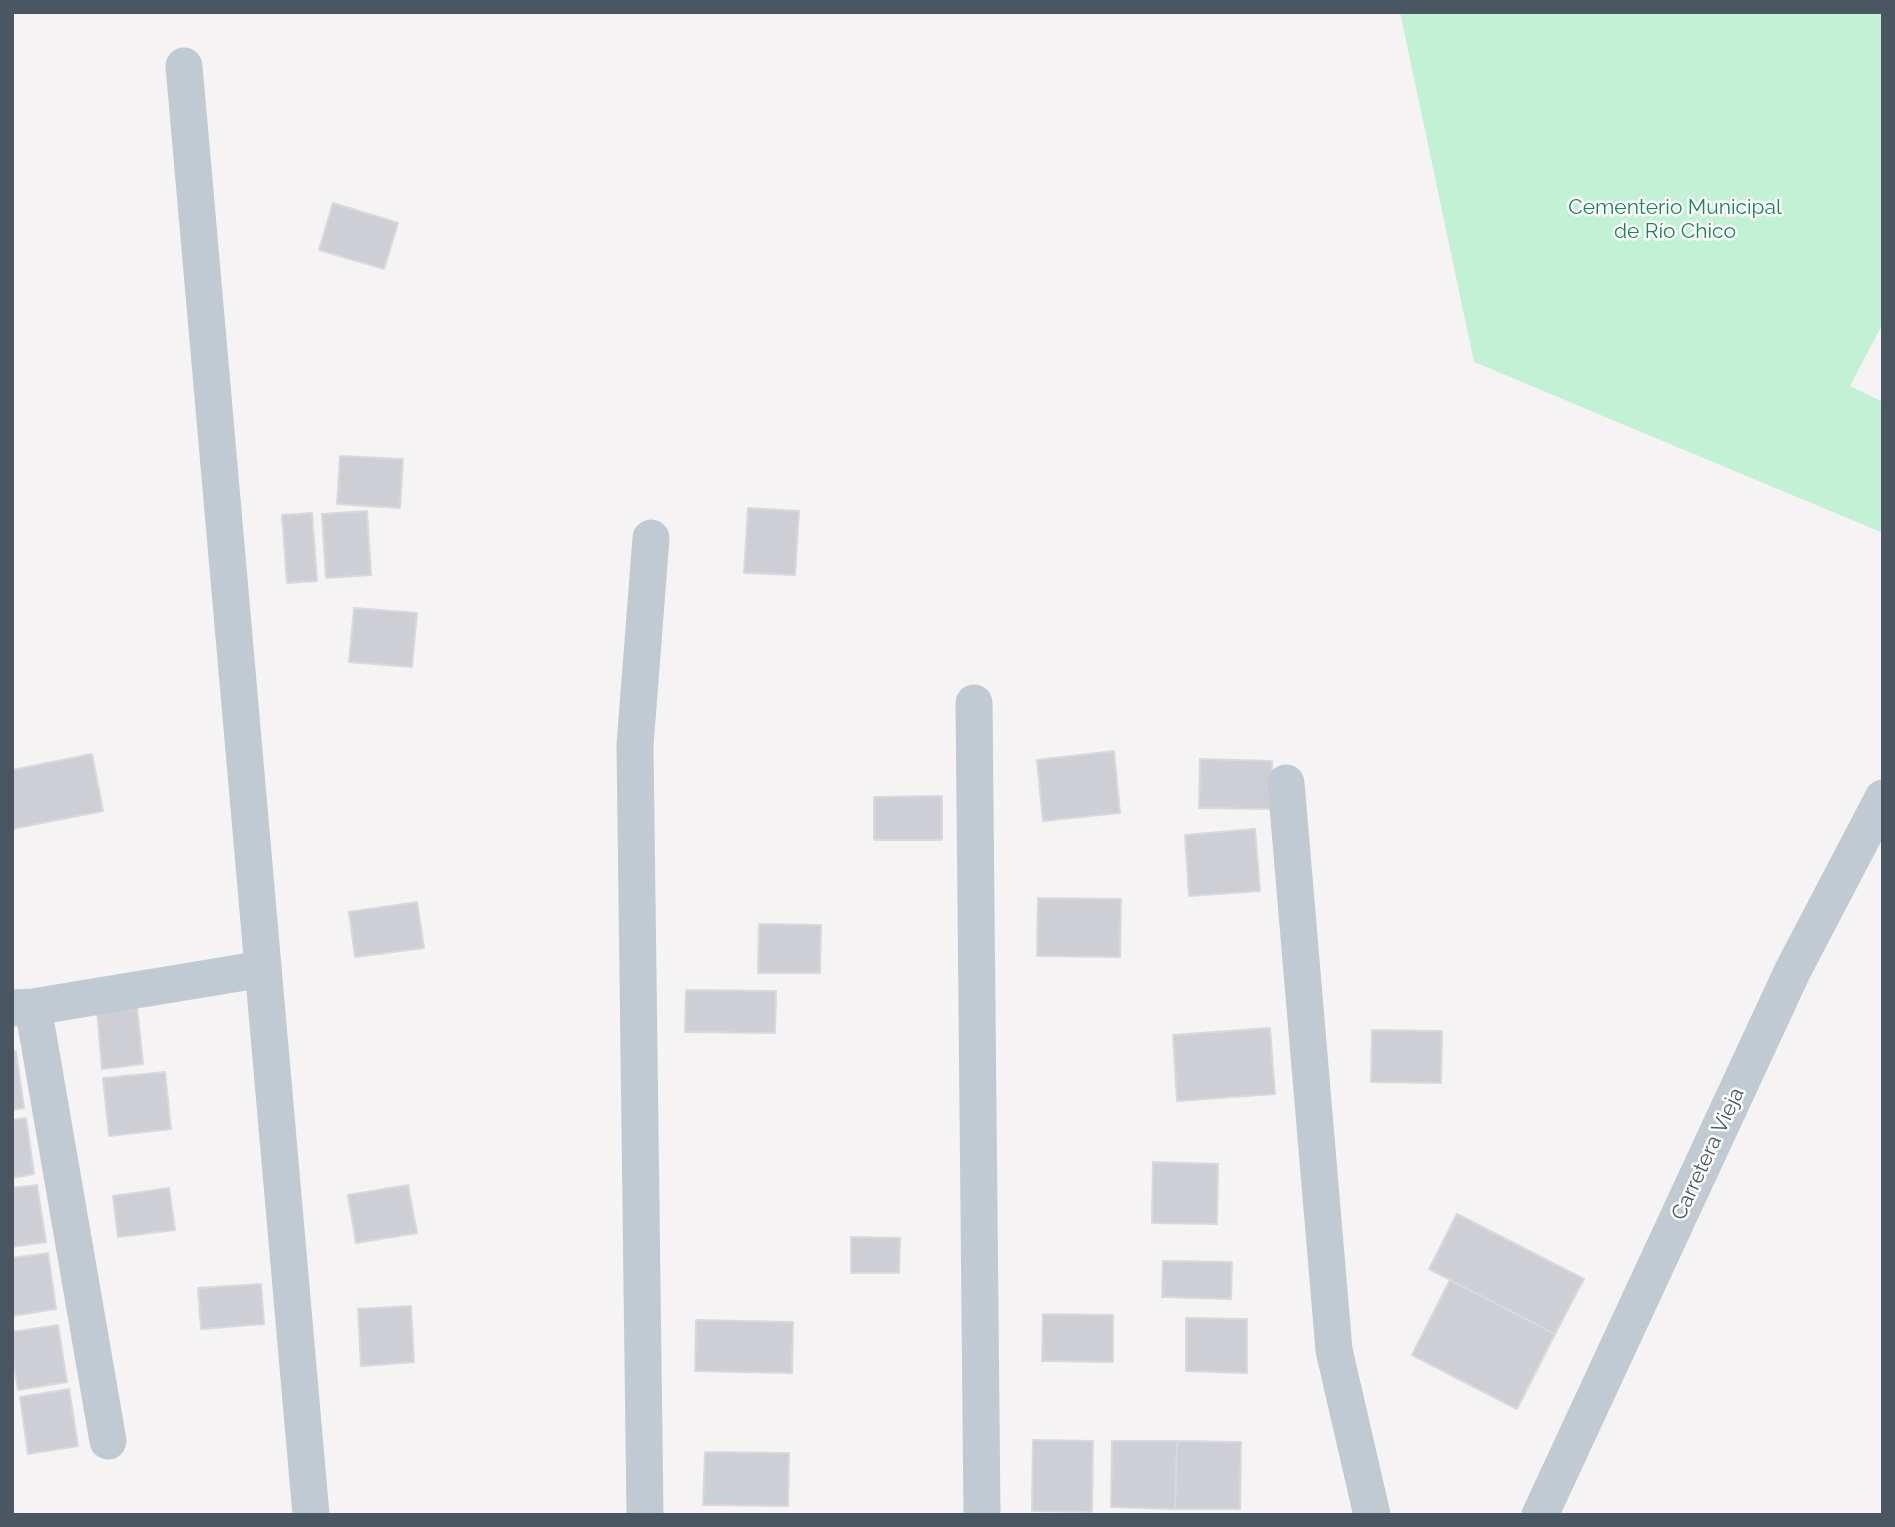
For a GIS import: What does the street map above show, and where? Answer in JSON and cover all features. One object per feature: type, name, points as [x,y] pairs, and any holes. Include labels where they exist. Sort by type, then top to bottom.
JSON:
[{"type":"street","points":[[184,66],[311,1515]]},
{"type":"street","points":[[645,1515],[635,745],[651,538]]},
{"type":"street","points":[[974,703],[982,1515]]},
{"type":"street","points":[[1286,783],[1334,1350],[1372,1515]]},
{"type":"street","name":"Carretera Vieja","points":[[1540,1515],[1793,970],[1883,797]]},
{"type":"street","points":[[108,1441],[22,1008],[263,969]]},
{"type":"green space","name":"Cementerio Municipal de Río Chico","points":[[1400,12],[1883,12],[1883,323],[1850,386],[1883,402],[1883,533],[1474,362]]},
{"type":"building","points":[[333,203],[398,223],[384,269],[319,250]]},
{"type":"building","points":[[340,456],[403,459],[400,508],[337,504]]},
{"type":"building","points":[[748,508],[799,511],[795,575],[744,573]]},
{"type":"building","points":[[367,511],[371,575],[326,578],[322,514]]},
{"type":"building","points":[[312,513],[317,581],[287,583],[282,515]]},
{"type":"building","points":[[354,608],[417,613],[412,667],[349,662]]},
{"type":"building","points":[[1114,751],[1120,813],[1043,821],[1037,760]]},
{"type":"building","points":[[92,754],[103,811],[12,829],[12,770]]},
{"type":"building","points":[[1200,759],[1272,761],[1271,809],[1199,808]]},
{"type":"building","points":[[942,796],[942,840],[874,840],[874,797]]},
{"type":"building","points":[[1255,829],[1260,891],[1189,896],[1185,835]]},
{"type":"building","points":[[1038,898],[1121,899],[1120,957],[1037,956]]},
{"type":"building","points":[[417,902],[424,948],[355,957],[349,912]]},
{"type":"building","points":[[759,924],[821,925],[820,973],[758,973]]},
{"type":"building","points":[[686,990],[776,991],[775,1033],[685,1032]]},
{"type":"building","points":[[137,1007],[143,1064],[102,1069],[97,1011]]},
{"type":"building","points":[[1270,1028],[1275,1094],[1177,1101],[1173,1035]]},
{"type":"building","points":[[1372,1030],[1442,1031],[1441,1083],[1371,1082]]},
{"type":"building","points":[[12,1051],[16,1051],[24,1108],[12,1110]]},
{"type":"building","points":[[165,1072],[171,1129],[109,1136],[103,1078]]},
{"type":"building","points":[[26,1118],[34,1174],[12,1178],[12,1120]]},
{"type":"building","points":[[1153,1162],[1218,1164],[1217,1224],[1152,1223]]},
{"type":"building","points":[[37,1185],[46,1242],[12,1247],[12,1188]]},
{"type":"building","points":[[408,1185],[417,1233],[356,1243],[348,1195]]},
{"type":"building","points":[[169,1188],[175,1230],[118,1237],[113,1196]]},
{"type":"building","points":[[1457,1214],[1584,1279],[1555,1334],[1429,1269]]},
{"type":"building","points":[[851,1237],[900,1238],[899,1273],[851,1273]]},
{"type":"building","points":[[48,1253],[56,1309],[12,1316],[12,1258]]},
{"type":"building","points":[[1163,1261],[1232,1262],[1231,1299],[1162,1297]]},
{"type":"building","points":[[1450,1280],[1555,1334],[1517,1409],[1412,1355]]},
{"type":"building","points":[[261,1284],[264,1324],[201,1329],[198,1288]]},
{"type":"building","points":[[411,1306],[414,1362],[361,1366],[358,1309]]},
{"type":"building","points":[[1043,1314],[1113,1315],[1113,1362],[1042,1361]]},
{"type":"building","points":[[1186,1318],[1247,1319],[1247,1373],[1186,1371]]},
{"type":"building","points":[[696,1320],[793,1322],[792,1373],[695,1371]]},
{"type":"building","points":[[58,1325],[67,1382],[18,1390],[12,1353],[12,1332]]},
{"type":"building","points":[[69,1389],[78,1446],[28,1454],[20,1397]]},
{"type":"building","points":[[1033,1440],[1093,1441],[1092,1512],[1032,1511]]},
{"type":"building","points":[[1112,1441],[1177,1441],[1175,1509],[1111,1507]]},
{"type":"building","points":[[1177,1441],[1241,1442],[1240,1509],[1175,1509]]},
{"type":"building","points":[[705,1452],[789,1453],[788,1506],[703,1505]]}]
